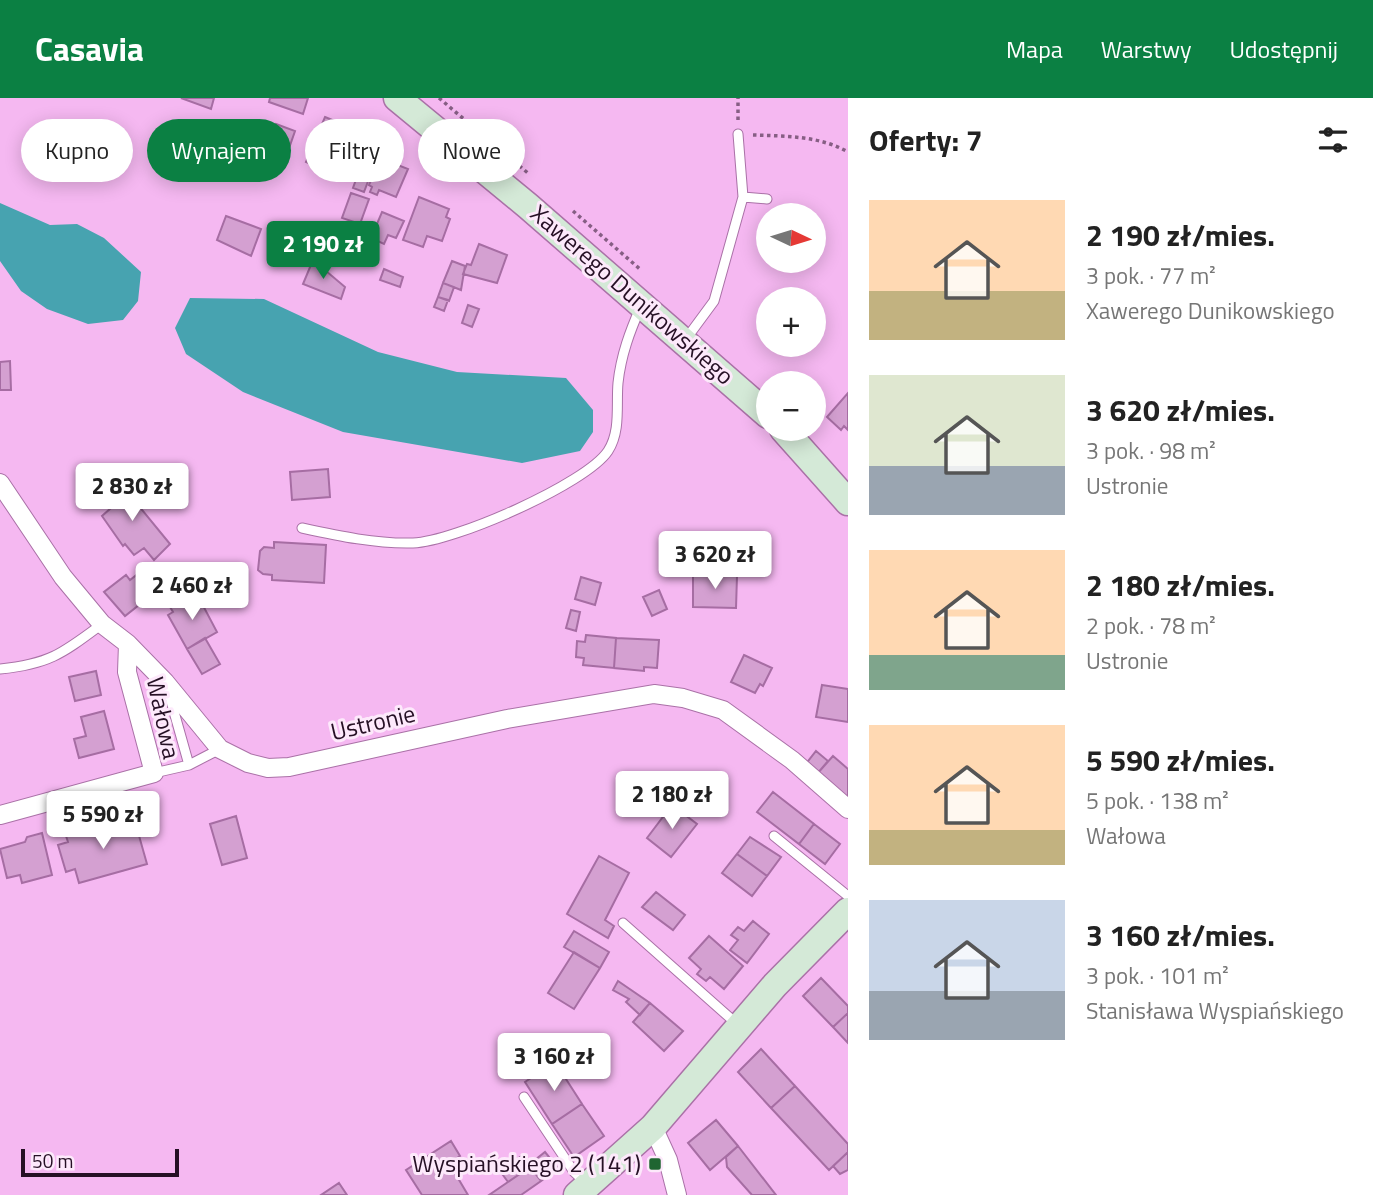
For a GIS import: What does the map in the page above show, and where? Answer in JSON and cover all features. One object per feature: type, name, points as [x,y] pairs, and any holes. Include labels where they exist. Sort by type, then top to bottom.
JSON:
[{"type":"main road","name":"Xawerego Dunikowskiego","points":[[397,98],[756,404]]},
{"type":"main road","points":[[794,441],[848,502]]},
{"type":"main road","points":[[583,1190],[653,1127],[740,1026],[848,911]]},
{"type":"street","name":"Ustronie","points":[[0,483],[64,577],[102,624],[128,644],[165,682],[220,749],[248,763],[268,768],[289,767],[506,719],[654,694],[683,698],[723,710],[792,760],[848,809]]},
{"type":"street","name":"Wałowa","points":[[0,816],[154,773],[127,672],[128,644]]},
{"type":"street","points":[[653,1127],[668,1160],[677,1195]]},
{"type":"lane","points":[[684,341],[714,301],[743,197],[738,134]]},
{"type":"lane","points":[[743,197],[767,198]]},
{"type":"lane","points":[[302,528],[354,539],[402,542],[449,537],[546,494],[588,472],[608,450],[616,428],[618,382],[627,339],[642,305]]},
{"type":"lane","points":[[0,669],[36,666],[61,655],[102,624]]},
{"type":"lane","points":[[165,682],[189,765]]},
{"type":"lane","points":[[154,773],[189,765],[220,749]]},
{"type":"lane","points":[[774,836],[848,896]]},
{"type":"lane","points":[[623,923],[740,1026]]},
{"type":"lane","points":[[524,1097],[575,1172],[583,1190]]},
{"type":"path","points":[[738,98],[738,134],[792,136],[834,144],[848,152]]},
{"type":"shaded area","points":[[0,203],[50,225],[77,224],[104,238],[141,272],[138,301],[123,320],[88,324],[47,309],[21,291],[0,261]]},
{"type":"shaded area","points":[[190,298],[264,299],[378,352],[457,372],[566,378],[593,410],[593,432],[580,451],[522,463],[343,432],[243,392],[186,354],[175,328]]},
{"type":"building","points":[[181,98],[214,98],[211,109]]},
{"type":"building","points":[[270,98],[308,98],[303,114],[269,102]]},
{"type":"building","points":[[355,182],[368,182],[364,192],[353,188]]},
{"type":"building","points":[[370,182],[402,182],[396,197],[379,190],[377,195],[370,192],[372,187],[369,185]]},
{"type":"building","points":[[351,193],[369,199],[360,224],[342,218]]},
{"type":"building","points":[[419,197],[449,209],[446,217],[450,219],[442,241],[427,236],[423,247],[403,240]]},
{"type":"building","points":[[382,212],[404,221],[396,238],[388,235],[384,244],[371,238]]},
{"type":"building","points":[[226,216],[261,229],[251,256],[217,240]]},
{"type":"building","points":[[479,244],[507,255],[497,283],[463,274],[467,264],[471,265]]},
{"type":"building","points":[[313,260],[345,287],[341,299],[303,284]]},
{"type":"building","points":[[452,261],[465,266],[461,290],[443,283]]},
{"type":"building","points":[[384,269],[403,277],[400,287],[380,280]]},
{"type":"building","points":[[443,283],[454,287],[449,301],[438,297]]},
{"type":"building","points":[[438,297],[448,300],[444,311],[434,307]]},
{"type":"building","points":[[468,305],[479,309],[472,327],[462,323]]},
{"type":"building","points":[[10,361],[11,390],[0,390],[0,362]]},
{"type":"building","points":[[848,393],[848,430],[844,426],[841,430],[827,417]]},
{"type":"building","points":[[328,469],[330,497],[292,500],[290,472]]},
{"type":"building","points":[[120,483],[170,544],[154,560],[144,548],[134,555],[125,544],[123,546],[102,516],[111,508],[101,495],[113,484]]},
{"type":"building","points":[[274,542],[326,545],[324,583],[272,580],[272,575],[258,570],[260,551],[264,547],[274,548]]},
{"type":"building","points":[[139,573],[154,593],[125,616],[104,592],[126,575],[130,580]]},
{"type":"building","points":[[693,575],[737,576],[736,608],[693,607]]},
{"type":"building","points":[[581,577],[601,583],[595,605],[575,599]]},
{"type":"building","points":[[659,590],[667,609],[652,616],[643,597]]},
{"type":"building","points":[[199,598],[217,632],[187,649],[168,615],[173,612],[170,607],[185,599],[187,605]]},
{"type":"building","points":[[571,610],[580,612],[576,631],[566,628]]},
{"type":"building","points":[[586,635],[616,638],[614,668],[583,665],[584,658],[576,657],[577,641],[585,642]]},
{"type":"building","points":[[205,638],[220,664],[202,674],[187,649]]},
{"type":"building","points":[[616,638],[659,640],[657,668],[644,667],[644,671],[614,668]]},
{"type":"building","points":[[744,655],[772,668],[763,686],[760,684],[755,693],[731,682]]},
{"type":"building","points":[[96,671],[101,695],[75,701],[69,677]]},
{"type":"building","points":[[822,685],[848,689],[848,722],[816,717]]},
{"type":"building","points":[[104,711],[114,749],[79,758],[74,739],[86,736],[81,717]]},
{"type":"building","points":[[816,751],[828,761],[817,774],[805,765]]},
{"type":"building","points":[[833,756],[848,769],[848,799],[817,774]]},
{"type":"building","points":[[773,792],[814,824],[799,844],[757,812]]},
{"type":"building","points":[[672,805],[697,824],[671,857],[647,838]]},
{"type":"building","points":[[236,816],[247,858],[222,865],[210,824]]},
{"type":"building","points":[[134,818],[147,864],[79,883],[75,869],[66,872],[58,845],[68,842],[66,836]]},
{"type":"building","points":[[814,824],[840,844],[825,864],[799,844]]},
{"type":"building","points":[[42,833],[52,875],[22,883],[20,875],[7,878],[0,849],[25,842],[27,837]]},
{"type":"building","points":[[750,837],[781,857],[767,876],[737,854]]},
{"type":"building","points":[[737,854],[767,876],[752,896],[722,873]]},
{"type":"building","points":[[599,856],[629,873],[605,920],[614,926],[608,938],[567,914]]},
{"type":"building","points":[[656,892],[685,915],[673,930],[642,907]]},
{"type":"building","points":[[753,921],[769,934],[747,963],[730,950],[738,940],[731,935],[738,927],[744,931]]},
{"type":"building","points":[[574,931],[609,952],[600,968],[564,947]]},
{"type":"building","points":[[709,936],[743,966],[724,989],[710,977],[706,981],[697,974],[701,969],[689,958]]},
{"type":"building","points":[[574,952],[600,968],[574,1009],[548,993]]},
{"type":"building","points":[[821,978],[848,1006],[848,1013],[833,1027],[803,996]]},
{"type":"building","points":[[618,981],[650,1003],[640,1015],[626,1002],[629,999],[613,990]]},
{"type":"building","points":[[650,1003],[683,1031],[664,1051],[633,1022]]},
{"type":"building","points":[[848,1013],[848,1043],[833,1027]]},
{"type":"building","points":[[761,1049],[795,1086],[771,1108],[738,1072]]},
{"type":"building","points":[[555,1062],[582,1104],[552,1124],[525,1082]]},
{"type":"building","points":[[795,1086],[848,1144],[848,1152],[829,1170],[771,1108]]},
{"type":"building","points":[[582,1104],[604,1136],[574,1157],[552,1124]]},
{"type":"building","points":[[716,1120],[738,1146],[710,1170],[688,1143]]},
{"type":"building","points":[[451,1141],[460,1156],[449,1163],[468,1195],[422,1195],[406,1170]]},
{"type":"building","points":[[738,1146],[776,1195],[752,1195],[727,1167],[726,1157]]},
{"type":"building","points":[[545,1152],[558,1168],[541,1181],[530,1164]]},
{"type":"building","points":[[848,1152],[848,1170],[840,1174],[833,1166]]},
{"type":"building","points":[[523,1155],[530,1167],[508,1182],[500,1171]]},
{"type":"building","points":[[530,1167],[541,1181],[521,1195],[489,1195]]},
{"type":"building","points":[[339,1183],[347,1195],[321,1195]]},
{"type":"place","name":"Wyspiańskiego 2 (141)","points":[[655,1164]]}]
